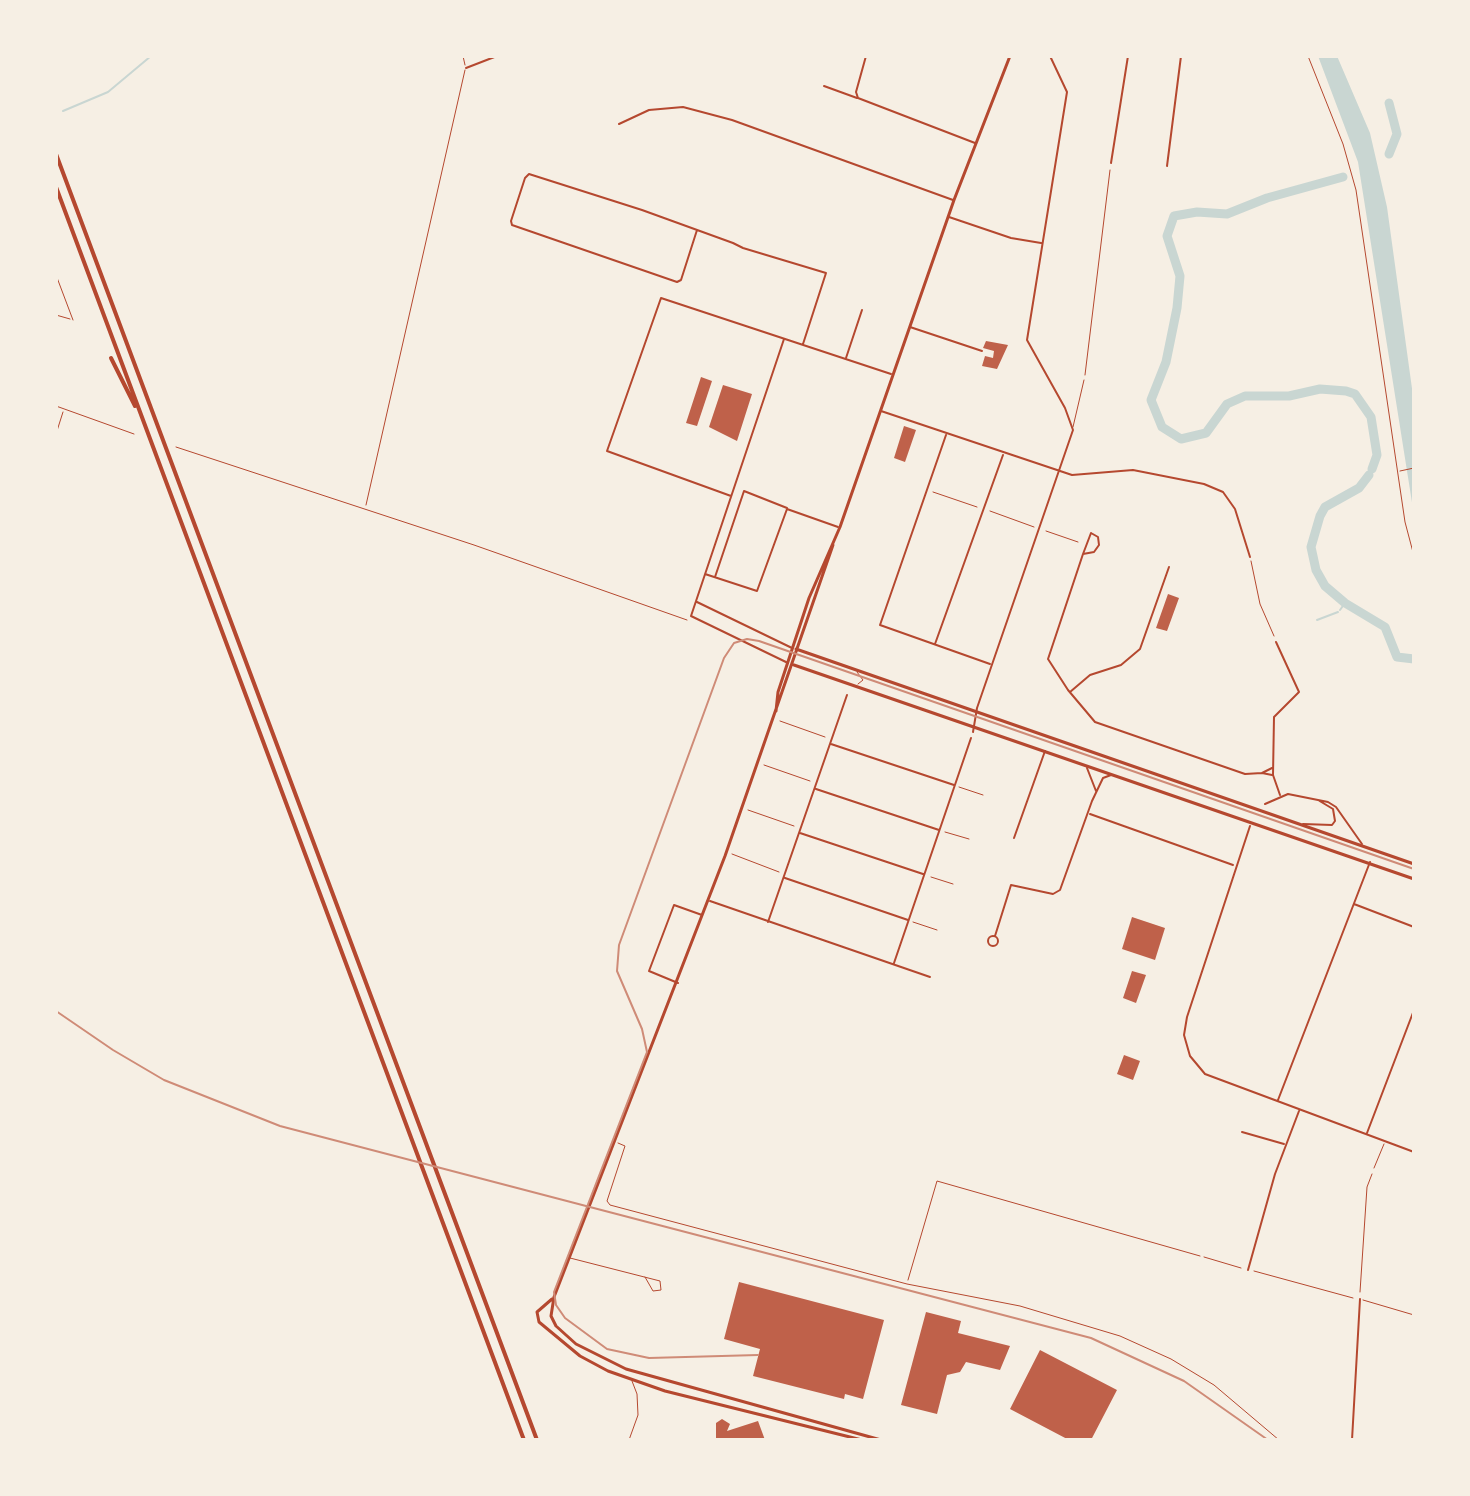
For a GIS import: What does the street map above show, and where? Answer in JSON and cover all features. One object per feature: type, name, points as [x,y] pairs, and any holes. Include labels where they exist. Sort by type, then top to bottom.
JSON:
[{"type":"highway","points":[[56,154],[537,1440]]},
{"type":"highway","points":[[56,187],[524,1440]]},
{"type":"highway","points":[[111,358],[144,424]]},
{"type":"main road","points":[[881,1440],[652,1378],[601,1359],[556,1326],[551,1316],[554,1297],[678,983],[777,720],[795,649],[954,200],[1010,56]]},
{"type":"main road","points":[[795,649],[1414,864]]},
{"type":"main road","points":[[791,664],[850,687],[1081,761],[1414,879]]},
{"type":"main road","points":[[554,1297],[537,1312],[539,1322],[580,1356],[632,1381],[862,1440]]},
{"type":"street","points":[[466,68],[497,56]]},
{"type":"street","points":[[858,98],[856,92],[866,56]]},
{"type":"street","points":[[973,732],[975,713],[991,664],[1073,430],[1065,408],[1027,340],[1067,92],[1050,56]]},
{"type":"street","points":[[1111,163],[1128,56]]},
{"type":"street","points":[[1167,166],[1181,56]]},
{"type":"street","points":[[824,86],[976,143]]},
{"type":"street","points":[[619,124],[649,110],[683,107],[732,120],[954,200]]},
{"type":"street","points":[[697,230],[681,280],[677,282],[512,225],[511,221],[529,174],[697,230],[826,273],[803,344]]},
{"type":"street","points":[[949,217],[980,229],[1042,243]]},
{"type":"street","points":[[731,496],[607,451],[661,298],[892,375]]},
{"type":"street","points":[[846,359],[862,310]]},
{"type":"street","points":[[909,327],[982,351]]},
{"type":"street","points":[[784,338],[691,616],[791,664]]},
{"type":"street","points":[[880,410],[1057,472],[1072,475],[1133,470],[1204,484],[1223,492],[1235,509],[1250,557]]},
{"type":"street","points":[[947,434],[880,625],[991,664]]},
{"type":"street","points":[[934,645],[1003,454]]},
{"type":"street","points":[[715,577],[744,491],[840,527]]},
{"type":"street","points":[[705,574],[757,591],[787,509]]},
{"type":"street","points":[[1083,554],[1097,549],[1100,540],[1096,535],[1090,534],[1083,554],[1048,659],[1095,722],[1245,774],[1273,775]]},
{"type":"street","points":[[1070,692],[1090,675],[1121,665],[1140,649],[1169,567]]},
{"type":"street","points":[[696,602],[795,649]]},
{"type":"street","points":[[1276,642],[1299,692],[1274,717],[1273,775],[1280,795]]},
{"type":"street","points":[[768,922],[847,695]]},
{"type":"street","points":[[894,963],[971,738]]},
{"type":"street","points":[[831,742],[955,785]]},
{"type":"street","points":[[1014,838],[1045,750]]},
{"type":"street","points":[[1081,761],[1092,775],[1096,792]]},
{"type":"street","points":[[1262,773],[1273,768]]},
{"type":"street","points":[[995,936],[1011,885],[1053,894],[1060,890],[1103,778],[1121,775]]},
{"type":"street","points":[[815,786],[940,830]]},
{"type":"street","points":[[1265,804],[1280,795],[1296,794],[1336,807],[1363,845]]},
{"type":"street","points":[[1303,824],[1332,825],[1335,821],[1333,809],[1313,798]]},
{"type":"street","points":[[1090,814],[1234,866]]},
{"type":"street","points":[[1250,826],[1234,866],[1184,1035],[1190,1056],[1205,1074],[1414,1152]]},
{"type":"street","points":[[799,833],[924,875]]},
{"type":"street","points":[[1278,1101],[1370,862]]},
{"type":"street","points":[[785,876],[909,920]]},
{"type":"street","points":[[709,900],[930,977]]},
{"type":"street","points":[[1353,903],[1414,927]]},
{"type":"street","points":[[678,983],[649,971],[674,905],[703,916]]},
{"type":"street","points":[[1366,1135],[1414,1010]]},
{"type":"street","points":[[1248,1270],[1285,1144],[1300,1110]]},
{"type":"street","points":[[1242,1132],[1285,1144]]},
{"type":"street","points":[[1352,1440],[1360,1299]]},
{"type":"lane","points":[[365,508],[466,68],[463,56]]},
{"type":"lane","points":[[56,275],[73,320],[56,315]]},
{"type":"lane","points":[[1073,430],[1084,380]]},
{"type":"lane","points":[[56,406],[134,434]]},
{"type":"lane","points":[[56,434],[63,409]]},
{"type":"lane","points":[[176,447],[361,510],[365,508],[687,620]]},
{"type":"lane","points":[[850,687],[862,681],[857,672]]},
{"type":"lane","points":[[616,1142],[625,1146],[607,1201],[610,1205],[907,1284],[1020,1306],[1120,1336],[1171,1359],[1214,1385],[1279,1440]]},
{"type":"lane","points":[[1374,1168],[1385,1142]]},
{"type":"lane","points":[[907,1284],[937,1181],[1200,1256]]},
{"type":"lane","points":[[570,1258],[645,1277],[660,1281],[661,1290],[653,1291],[645,1277]]},
{"type":"lane","points":[[1360,1294],[1360,1299],[1414,1315]]},
{"type":"lane","points":[[629,1440],[638,1415],[637,1394],[632,1381]]},
{"type":"path","points":[[1308,56],[1343,144],[1356,190],[1397,471],[1414,556]]},
{"type":"path","points":[[1084,380],[1111,163]]},
{"type":"path","points":[[1397,471],[1414,468]]},
{"type":"path","points":[[927,490],[1078,542]]},
{"type":"path","points":[[1250,557],[1260,604],[1276,642]]},
{"type":"path","points":[[777,720],[831,742]]},
{"type":"path","points":[[764,765],[815,786]]},
{"type":"path","points":[[955,785],[983,795]]},
{"type":"path","points":[[748,810],[800,828]]},
{"type":"path","points":[[940,830],[969,839]]},
{"type":"path","points":[[732,854],[785,876]]},
{"type":"path","points":[[924,875],[953,884]]},
{"type":"path","points":[[909,920],[937,930]]},
{"type":"path","points":[[1360,1294],[1367,1187],[1374,1168]]},
{"type":"path","points":[[1200,1256],[1360,1299]]},
{"type":"shaded area","points":[[1318,56],[1337,56],[1370,133],[1387,207],[1414,403],[1414,515],[1358,162]]},
{"type":"building","points":[[986,341],[1008,345],[997,369],[982,366],[985,356],[993,358],[994,351],[983,348]]},
{"type":"building","points":[[701,377],[712,381],[697,426],[686,423]]},
{"type":"building","points":[[723,385],[752,394],[737,441],[709,427]]},
{"type":"building","points":[[904,426],[916,430],[905,462],[894,458]]},
{"type":"building","points":[[1168,594],[1179,598],[1167,631],[1156,628]]},
{"type":"building","points":[[1132,917],[1165,928],[1155,960],[1122,949]]},
{"type":"building","points":[[1132,971],[1146,975],[1136,1003],[1123,998]]},
{"type":"building","points":[[1124,1055],[1140,1061],[1133,1080],[1117,1074]]},
{"type":"building","points":[[739,1282],[884,1320],[863,1399],[845,1394],[844,1399],[753,1376],[760,1349],[724,1339]]},
{"type":"building","points":[[926,1312],[961,1321],[958,1333],[1010,1346],[1000,1370],[966,1362],[960,1372],[947,1375],[937,1414],[901,1405]]},
{"type":"building","points":[[1040,1350],[1117,1390],[1091,1440],[1069,1440],[1010,1409]]},
{"type":"building","points":[[722,1419],[730,1424],[727,1431],[758,1421],[765,1440],[716,1440],[716,1423]]},
{"type":"waterway","points":[[63,111],[108,92],[151,56]]},
{"type":"waterway","points":[[1389,103],[1397,134],[1389,154]]},
{"type":"waterway","points":[[1343,177],[1267,198],[1227,214],[1197,212],[1174,216],[1167,236],[1180,276],[1177,308],[1166,362],[1151,400],[1162,427],[1181,439],[1206,433],[1227,404],[1245,396],[1289,396],[1320,389],[1346,391],[1355,394],[1371,417],[1377,455],[1372,469]]},
{"type":"waterway","points":[[1369,475],[1359,488],[1325,507],[1311,547],[1316,570],[1325,586],[1345,603],[1385,627],[1397,657],[1414,659]]},
{"type":"waterway","points":[[1340,610],[1345,603]]},
{"type":"waterway","points":[[1317,620],[1338,612]]},
{"type":"tram line","points":[[758,1355],[649,1358],[607,1349],[565,1318],[556,1305],[554,1292],[647,1052],[642,1029],[617,971],[619,945],[724,658],[734,643],[747,639],[759,641],[1414,869]]},
{"type":"railway","points":[[56,1011],[164,1080],[280,1126],[1091,1338],[1184,1381],[1268,1440]]}]
